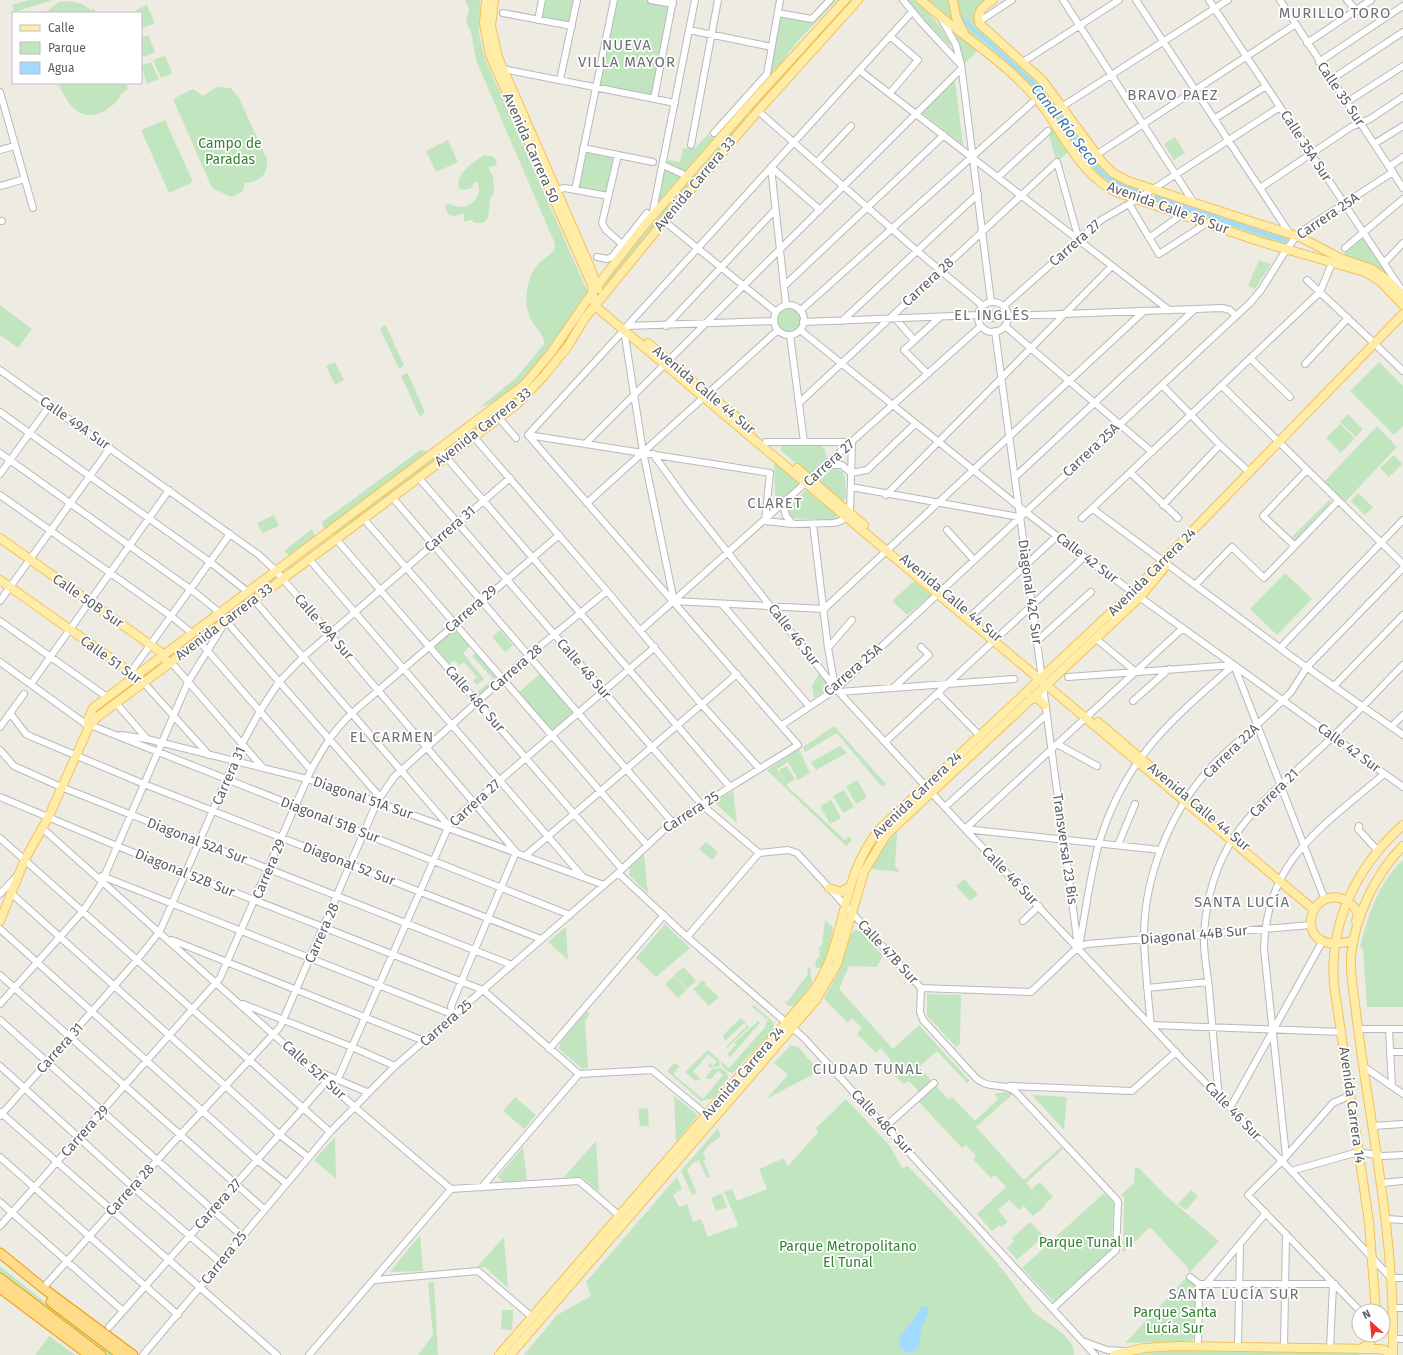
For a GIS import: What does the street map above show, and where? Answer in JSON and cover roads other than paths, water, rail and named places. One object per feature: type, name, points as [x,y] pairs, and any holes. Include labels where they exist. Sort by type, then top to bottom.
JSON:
[{"type":"highway","points":[[0,1253],[42,1288],[133,1355]]},
{"type":"highway","points":[[0,1261],[79,1324],[121,1355]]},
{"type":"highway","points":[[0,1278],[101,1355]]},
{"type":"highway","points":[[0,1288],[89,1355]]},
{"type":"highway","points":[[42,1320],[69,1331]]},
{"type":"highway","points":[[79,1324],[97,1328]]},
{"type":"main road","name":"Avenida Carrera 50","points":[[486,0],[484,23],[490,55],[595,289]]},
{"type":"main road","name":"Avenida Carrera 50","points":[[494,0],[491,13],[494,46],[508,82],[590,267],[595,289]]},
{"type":"main road","points":[[780,72],[800,43],[840,0]]},
{"type":"main road","name":"Avenida Carrera 33","points":[[89,727],[88,716],[93,708],[133,674],[164,655],[193,634],[440,450],[524,385],[554,349],[595,289],[612,268],[649,215],[687,176],[826,23],[845,0]]},
{"type":"main road","name":"Avenida Carrera 33","points":[[0,921],[8,891],[48,818],[89,727],[99,716],[499,418],[522,399],[544,376],[568,346],[596,304],[664,221],[758,111],[858,0]]},
{"type":"main road","name":"Avenida Calle 36 Sur","points":[[921,0],[937,15],[992,57],[1037,100],[1091,175],[1109,189],[1139,198],[1286,250],[1361,270],[1373,276],[1403,305]]},
{"type":"main road","points":[[953,0],[960,26],[968,38]]},
{"type":"main road","points":[[981,20],[980,11],[993,0]]},
{"type":"main road","name":"Avenida Calle 36 Sur","points":[[981,20],[1043,81],[1063,106],[1096,155],[1105,166],[1117,175],[1151,190],[1314,243],[1340,258],[1372,269],[1386,279],[1403,295]]},
{"type":"main road","points":[[590,267],[597,270],[612,268]]},
{"type":"main road","points":[[595,289],[596,304]]},
{"type":"main road","name":"Avenida Calle 44 Sur","points":[[596,304],[1315,907]]},
{"type":"main road","name":"Avenida Carrera 24","points":[[1166,562],[1376,345],[1403,314]]},
{"type":"main road","name":"Avenida Carrera 24","points":[[1376,345],[1403,321]]},
{"type":"main road","name":"Avenida Calle 44 Sur","points":[[706,395],[766,442],[808,482]]},
{"type":"main road","name":"Avenida Carrera 24","points":[[510,1355],[710,1118],[790,1026],[816,1000],[834,971],[861,878],[877,847],[890,830],[979,735],[1095,638],[1249,472],[1280,444]]},
{"type":"main road","points":[[325,536],[336,539]]},
{"type":"main road","name":"Calle 50B Sur","points":[[0,538],[164,655]]},
{"type":"main road","name":"Calle 51 Sur","points":[[0,580],[144,682]]},
{"type":"main road","name":"Avenida Carrera 24","points":[[790,1026],[825,974],[857,865],[873,837],[1031,698],[1043,680],[1136,594]]},
{"type":"main road","points":[[161,669],[165,662],[164,655]]},
{"type":"main road","points":[[1031,698],[1038,699],[1045,705]]},
{"type":"main road","name":"Avenida Carrera 14","points":[[1376,1303],[1373,1259],[1351,1095],[1334,985],[1333,963],[1335,944],[1347,901],[1377,850],[1403,825]]},
{"type":"main road","name":"Avenida Carrera 14","points":[[1352,941],[1374,887],[1387,866],[1403,846]]},
{"type":"main road","points":[[1333,963],[1323,942],[1313,933],[1310,920],[1315,907],[1325,900],[1345,893],[1356,884]]},
{"type":"main road","points":[[829,888],[841,892],[850,886]]},
{"type":"main road","points":[[1334,898],[1347,901]]},
{"type":"main road","name":"Avenida Carrera 14","points":[[1347,901],[1354,907],[1358,914],[1352,941],[1351,964],[1363,1066],[1386,1220],[1391,1278],[1394,1339],[1393,1355]]},
{"type":"main road","points":[[1323,942],[1335,944],[1352,941]]},
{"type":"main road","name":"Avenida Carrera 24","points":[[499,1355],[620,1216],[710,1118]]},
{"type":"main road","points":[[1360,1349],[1369,1343]]},
{"type":"main road","points":[[1114,1355],[1130,1350],[1158,1347],[1198,1346],[1360,1349],[1377,1352],[1385,1350],[1390,1355]]},
{"type":"street","points":[[538,20],[542,0]]},
{"type":"street","points":[[560,80],[577,0]]},
{"type":"street","points":[[575,190],[614,0]]},
{"type":"street","points":[[652,0],[673,2],[654,99]]},
{"type":"street","points":[[597,257],[610,258],[649,215],[663,165],[695,0]]},
{"type":"street","points":[[691,145],[718,0]]},
{"type":"street","points":[[714,133],[768,74],[780,0]]},
{"type":"street","points":[[778,13],[812,19],[830,0]]},
{"type":"street","points":[[903,0],[961,67]]},
{"type":"street","points":[[981,20],[1012,0]]},
{"type":"street","points":[[1063,0],[1081,25],[1111,75],[1194,203]]},
{"type":"street","points":[[1023,62],[1119,0]]},
{"type":"street","points":[[1136,0],[1260,188],[1293,235]]},
{"type":"street","name":"Calle 35A Sur","points":[[1209,0],[1403,292]]},
{"type":"street","points":[[1063,106],[1228,0]]},
{"type":"street","name":"Calle 35 Sur","points":[[1280,0],[1319,62],[1332,79],[1403,188]]},
{"type":"street","points":[[1347,0],[1357,11]]},
{"type":"street","points":[[1308,43],[1372,0]]},
{"type":"street","points":[[1319,62],[1403,6],[1398,0]]},
{"type":"street","points":[[528,435],[912,12]]},
{"type":"street","points":[[502,13],[572,26]]},
{"type":"street","points":[[937,15],[951,35],[961,67],[991,302]]},
{"type":"street","points":[[1096,155],[1296,24]]},
{"type":"street","points":[[690,30],[772,46]]},
{"type":"street","points":[[1332,79],[1403,32]]},
{"type":"street","points":[[890,36],[918,60],[890,94]]},
{"type":"street","points":[[1347,102],[1403,66]]},
{"type":"street","points":[[585,444],[916,114],[961,67]]},
{"type":"street","points":[[503,70],[675,103]]},
{"type":"street","points":[[859,70],[1169,310]]},
{"type":"street","points":[[508,82],[509,76],[514,72]]},
{"type":"street","points":[[1214,119],[1266,86]]},
{"type":"street","points":[[0,92],[3,113],[15,146],[33,208]]},
{"type":"street","points":[[1260,188],[1351,128],[1403,97]]},
{"type":"street","points":[[800,311],[893,230],[1032,104]]},
{"type":"street","name":"Carrera 27","points":[[1004,306],[1101,220],[1139,198],[1280,107]]},
{"type":"street","points":[[758,111],[917,251],[983,306]]},
{"type":"street","points":[[817,162],[850,126]]},
{"type":"street","points":[[1374,144],[1403,126]]},
{"type":"street","points":[[998,177],[1048,131]]},
{"type":"street","points":[[784,286],[944,135]]},
{"type":"street","points":[[0,150],[15,146]]},
{"type":"street","points":[[583,148],[653,162]]},
{"type":"street","points":[[618,155],[603,225],[622,244]]},
{"type":"street","name":"Carrera 25A","points":[[782,725],[809,706],[837,690],[939,592],[1236,316],[1261,290],[1286,250],[1293,235],[1344,205],[1391,169],[1403,157]]},
{"type":"street","name":"Carrera 28","points":[[799,403],[1057,162],[1079,240]]},
{"type":"street","points":[[663,165],[687,176]]},
{"type":"street","points":[[771,167],[820,210]]},
{"type":"street","points":[[771,167],[786,306]]},
{"type":"street","points":[[0,186],[25,179]]},
{"type":"street","points":[[556,190],[562,188],[608,196]]},
{"type":"street","points":[[842,321],[978,194]]},
{"type":"street","points":[[1345,248],[1403,199]]},
{"type":"street","points":[[1129,204],[1158,253],[1162,253],[1207,223]]},
{"type":"street","points":[[666,326],[775,210]]},
{"type":"street","points":[[1149,238],[1178,218]]},
{"type":"street","points":[[664,221],[776,312]]},
{"type":"street","points":[[1384,263],[1403,243]]},
{"type":"street","points":[[1082,518],[1192,416],[1320,292],[1332,263]]},
{"type":"street","points":[[886,494],[1112,266]]},
{"type":"street","points":[[1307,280],[1403,371]]},
{"type":"street","points":[[991,302],[996,302],[1004,306],[1008,316],[1005,326],[995,332],[982,326],[978,315],[983,306],[991,302]]},
{"type":"street","points":[[786,306],[794,306],[800,311],[803,322],[800,330],[790,335],[778,330],[774,321],[776,312],[786,306]]},
{"type":"street","points":[[1008,316],[1226,308],[1236,316]]},
{"type":"street","points":[[1015,477],[1195,309]]},
{"type":"street","points":[[674,602],[824,608],[1144,311]]},
{"type":"street","points":[[803,322],[978,315]]},
{"type":"street","points":[[928,374],[904,350],[940,317]]},
{"type":"street","points":[[891,318],[914,340]]},
{"type":"street","points":[[1305,364],[1348,318]]},
{"type":"street","points":[[625,328],[774,321]]},
{"type":"street","name":"Carrera 27","points":[[641,630],[982,326]]},
{"type":"street","points":[[1005,326],[1152,452]]},
{"type":"street","points":[[625,328],[643,452],[674,602]]},
{"type":"street","points":[[588,503],[778,330]]},
{"type":"street","name":"Calle 42 Sur","points":[[800,330],[1025,512],[1084,557],[1403,787]]},
{"type":"street","name":"Diagonal 42C Sur","points":[[995,332],[1036,642],[1043,680],[1046,715]]},
{"type":"street","points":[[790,335],[804,442]]},
{"type":"street","points":[[1251,359],[1290,397]]},
{"type":"street","name":"Calle 49A Sur","points":[[0,370],[259,555],[276,572],[427,746],[516,852]]},
{"type":"street","points":[[1162,385],[1220,445],[1249,472]]},
{"type":"street","points":[[1222,386],[1403,564]]},
{"type":"street","points":[[0,474],[50,405]]},
{"type":"street","points":[[0,412],[210,562],[248,592]]},
{"type":"street","points":[[499,418],[516,438]]},
{"type":"street","points":[[851,473],[867,470],[915,424]]},
{"type":"street","points":[[528,435],[643,452],[770,474],[765,521],[793,524],[837,523],[848,515],[851,488],[852,442],[766,442]]},
{"type":"street","points":[[528,435],[782,725]]},
{"type":"street","points":[[473,436],[641,630],[702,705],[760,769]]},
{"type":"street","points":[[1163,505],[1220,445]]},
{"type":"street","points":[[0,601],[110,448]]},
{"type":"street","points":[[440,450],[730,787]]},
{"type":"street","points":[[0,453],[191,589],[220,613]]},
{"type":"street","name":"Calle 46 Sur","points":[[653,454],[688,501],[730,552],[770,606],[837,690],[965,829],[1176,1052],[1230,1108],[1284,1159],[1292,1171],[1391,1278]]},
{"type":"street","points":[[827,465],[842,465],[851,473]]},
{"type":"street","points":[[1295,546],[1263,516],[1307,470]]},
{"type":"street","points":[[1131,473],[1178,518]]},
{"type":"street","name":"Calle 48 Sur","points":[[418,477],[702,805],[759,853]]},
{"type":"street","name":"Carrera 31","points":[[1,1114],[115,986],[160,931],[242,744],[260,711],[279,682],[303,657],[329,634],[510,478]]},
{"type":"street","points":[[851,488],[1020,517]]},
{"type":"street","points":[[31,684],[169,490]]},
{"type":"street","points":[[0,495],[171,616],[193,634]]},
{"type":"street","points":[[392,497],[672,822]]},
{"type":"street","points":[[1196,584],[1232,548],[1264,578],[1338,501]]},
{"type":"street","points":[[783,504],[786,516],[793,524]]},
{"type":"street","points":[[1092,509],[1196,584],[1280,648],[1403,736]]},
{"type":"street","points":[[363,518],[647,845]]},
{"type":"street","points":[[1280,648],[1403,520]]},
{"type":"street","points":[[813,524],[828,648],[837,690],[1014,680]]},
{"type":"street","points":[[947,530],[974,560]]},
{"type":"street","points":[[133,674],[150,645],[230,534]]},
{"type":"street","name":"Carrera 29","points":[[0,1226],[217,983],[229,962],[256,901],[311,770],[328,738],[352,713],[480,600],[559,535]]},
{"type":"street","points":[[970,618],[1057,536]]},
{"type":"street","name":"Calle 48C Sur","points":[[336,539],[574,814],[620,871],[687,937],[790,1026],[886,1126],[1054,1308],[1095,1355]]},
{"type":"street","points":[[885,742],[1084,557]]},
{"type":"street","points":[[308,559],[583,877]]},
{"type":"street","name":"Carrera 22A","points":[[1151,1025],[1144,939],[1148,900],[1160,850],[1186,800],[1213,765],[1293,690],[1307,667],[1403,568]]},
{"type":"street","name":"Carrera 28","points":[[42,1288],[203,1109],[274,1034],[284,1020],[379,800],[400,769],[528,656],[607,591]]},
{"type":"street","points":[[1036,642],[1091,592]]},
{"type":"street","points":[[254,600],[448,826]]},
{"type":"street","points":[[722,604],[809,706]]},
{"type":"street","points":[[1334,686],[1403,615]]},
{"type":"street","points":[[828,648],[852,620]]},
{"type":"street","points":[[0,621],[107,697]]},
{"type":"street","points":[[0,1004],[82,911],[103,879],[188,682],[226,621],[328,738],[379,800]]},
{"type":"street","points":[[965,829],[1183,628]]},
{"type":"street","points":[[1095,638],[1136,672]]},
{"type":"street","points":[[199,641],[311,770]]},
{"type":"street","name":"Carrera 27","points":[[338,1079],[448,826],[602,691],[655,647]]},
{"type":"street","points":[[893,688],[929,655],[921,647]]},
{"type":"street","name":"Diagonal 51B Sur","points":[[0,662],[89,727],[158,752],[570,915]]},
{"type":"street","points":[[171,662],[263,768]]},
{"type":"street","points":[[1068,677],[1234,665]]},
{"type":"street","points":[[1234,665],[1256,726],[1325,900]]},
{"type":"street","points":[[921,988],[1031,992],[1078,947],[1091,876],[1100,843],[1116,797],[1139,759],[1170,721],[1234,665]]},
{"type":"street","name":"Carrera 21","points":[[1218,1096],[1204,934],[1213,883],[1220,862],[1232,838],[1254,811],[1333,736],[1403,665]]},
{"type":"street","points":[[1133,700],[1169,669]]},
{"type":"street","points":[[525,856],[737,674]]},
{"type":"street","name":"Calle 51 Sur","points":[[144,682],[209,755]]},
{"type":"street","points":[[938,693],[979,735]]},
{"type":"street","points":[[0,727],[24,694]]},
{"type":"street","points":[[116,703],[147,740]]},
{"type":"street","points":[[76,717],[81,717],[93,708]]},
{"type":"street","name":"Diagonal 52 Sur","points":[[10,713],[28,736],[144,784],[213,810],[351,866],[420,891],[541,940]]},
{"type":"street","points":[[945,807],[1046,715]]},
{"type":"street","name":"Transversal 23 Bis","points":[[1046,715],[1078,947]]},
{"type":"street","points":[[1392,727],[1403,715]]},
{"type":"street","name":"Carrera 25","points":[[143,1355],[308,1157],[367,1092],[453,1014],[483,990],[620,871],[672,822],[798,745],[782,725]]},
{"type":"street","name":"Diagonal 51A Sur","points":[[114,735],[162,743],[263,768],[379,800],[604,885]]},
{"type":"street","points":[[1057,744],[1097,766]]},
{"type":"street","name":"Diagonal 52A Sur","points":[[0,750],[17,768],[62,787],[512,965]]},
{"type":"street","points":[[1284,1159],[1273,1029],[1264,949],[1265,929],[1270,906],[1280,878],[1303,845],[1384,774]]},
{"type":"street","name":"Diagonal 52B Sur","points":[[0,798],[117,846],[483,990]]},
{"type":"street","points":[[1118,845],[1135,804]]},
{"type":"street","points":[[1359,826],[1358,830],[1377,850]]},
{"type":"street","points":[[42,828],[103,879],[173,903],[453,1014]]},
{"type":"street","points":[[965,829],[1160,850]]},
{"type":"street","points":[[0,838],[330,1132]]},
{"type":"street","name":"Calle 47B Sur","points":[[759,853],[792,850],[921,988],[920,1012],[923,1020],[981,1082],[988,1085],[1005,1086],[1013,1090],[1027,1102],[1114,1196],[1118,1204],[1117,1247],[1114,1252],[1054,1308]]},
{"type":"street","points":[[445,1011],[451,1006],[516,852]]},
{"type":"street","points":[[687,937],[759,853]]},
{"type":"street","name":"Calle 52F Sur","points":[[103,879],[354,1106],[451,1189]]},
{"type":"street","points":[[0,884],[280,1135],[308,1157]]},
{"type":"street","points":[[0,894],[8,891]]},
{"type":"street","points":[[1023,921],[1039,906]]},
{"type":"street","points":[[549,1049],[664,915]]},
{"type":"street","name":"Diagonal 44B Sur","points":[[1078,947],[1091,943],[1311,925]]},
{"type":"street","points":[[0,929],[203,1109],[257,1160],[286,1183]]},
{"type":"street","points":[[167,938],[365,1016],[424,1041]]},
{"type":"street","points":[[1230,1108],[1323,942]]},
{"type":"street","points":[[0,974],[264,1209]]},
{"type":"street","points":[[1147,988],[1208,982]]},
{"type":"street","points":[[483,990],[579,1074],[652,1070],[710,1118]]},
{"type":"street","points":[[240,1003],[352,1047],[395,1066]]},
{"type":"street","points":[[451,1006],[453,1014]]},
{"type":"street","points":[[0,1020],[242,1236]]},
{"type":"street","points":[[1151,1025],[1342,1032]]},
{"type":"street","points":[[1358,1029],[1403,1029]]},
{"type":"street","points":[[1389,1030],[1392,1086]]},
{"type":"street","points":[[1005,1086],[1130,1092],[1135,1090],[1176,1052]]},
{"type":"street","points":[[1391,1052],[1403,1052]]},
{"type":"street","points":[[0,1066],[133,1187],[220,1262]]},
{"type":"street","points":[[1363,1066],[1403,1094]]},
{"type":"street","points":[[312,1068],[367,1092]]},
{"type":"street","points":[[482,1187],[579,1074]]},
{"type":"street","name":"Carrera 27","points":[[109,1327],[327,1081]]},
{"type":"street","points":[[886,1126],[934,1083]]},
{"type":"street","points":[[1027,1102],[1024,1095],[1028,1087]]},
{"type":"street","points":[[1351,1095],[1333,1103],[1284,1159],[1248,1195],[1352,1303]]},
{"type":"street","points":[[1,1114],[277,1355]]},
{"type":"street","points":[[1372,1126],[1403,1124]]},
{"type":"street","points":[[1292,1171],[1358,1152],[1377,1155],[1403,1155]]},
{"type":"street","points":[[0,1157],[178,1314]]},
{"type":"street","points":[[309,1355],[375,1280],[451,1189],[579,1181],[620,1216]]},
{"type":"street","points":[[1381,1183],[1403,1181]]},
{"type":"street","points":[[0,1202],[122,1311]]},
{"type":"street","points":[[1206,1284],[1266,1213]]},
{"type":"street","points":[[1386,1220],[1403,1220]]},
{"type":"street","points":[[1284,1348],[1286,1234]]},
{"type":"street","points":[[1238,1347],[1240,1245]]},
{"type":"street","points":[[375,1280],[478,1272],[532,1317]]},
{"type":"street","points":[[1190,1277],[1199,1284],[1334,1284]]},
{"type":"street","points":[[1391,1278],[1403,1278]]},
{"type":"street","points":[[1198,1346],[1199,1284]]},
{"type":"street","points":[[1330,1348],[1334,1284]]},
{"type":"street","points":[[1394,1339],[1403,1339]]},
{"type":"street","points":[[1084,1342],[1107,1350],[1130,1350]]},
{"type":"water","name":"Canal Río Seco","points":[[959,13],[1038,85],[1102,171],[1116,181],[1142,191],[1138,194],[1114,184],[1099,173],[1036,88],[960,19]]},
{"type":"water","points":[[1157,195],[1287,239],[1285,243],[1152,199]]},
{"type":"water","points":[[923,1306],[928,1307],[929,1311],[922,1327],[919,1347],[912,1353],[905,1352],[899,1346],[900,1337]]},
{"type":"district","name":"MURILLO TORO","points":[[1335,13]]},
{"type":"district","name":"NUEVA VILLA MAYOR","points":[[627,54]]},
{"type":"district","name":"BRAVO PAEZ","points":[[1173,95]]},
{"type":"district","name":"EL INGLÉS","points":[[992,315]]},
{"type":"district","name":"CLARET","points":[[775,503]]},
{"type":"district","name":"EL CARMEN","points":[[392,737]]},
{"type":"district","name":"SANTA LUCÍA","points":[[1242,902]]},
{"type":"district","name":"CIUDAD TUNAL","points":[[868,1069]]},
{"type":"district","name":"SANTA LUCÍA SUR","points":[[1234,1294]]},
{"type":"park label","name":"Campo de Paradas","points":[[230,152]]},
{"type":"park label","name":"Parque Tunal II","points":[[1086,1242]]},
{"type":"park label","name":"Parque Metropolitano El Tunal","points":[[848,1254]]},
{"type":"park label","name":"Parque Santa Lucía Sur","points":[[1175,1320]]}]
